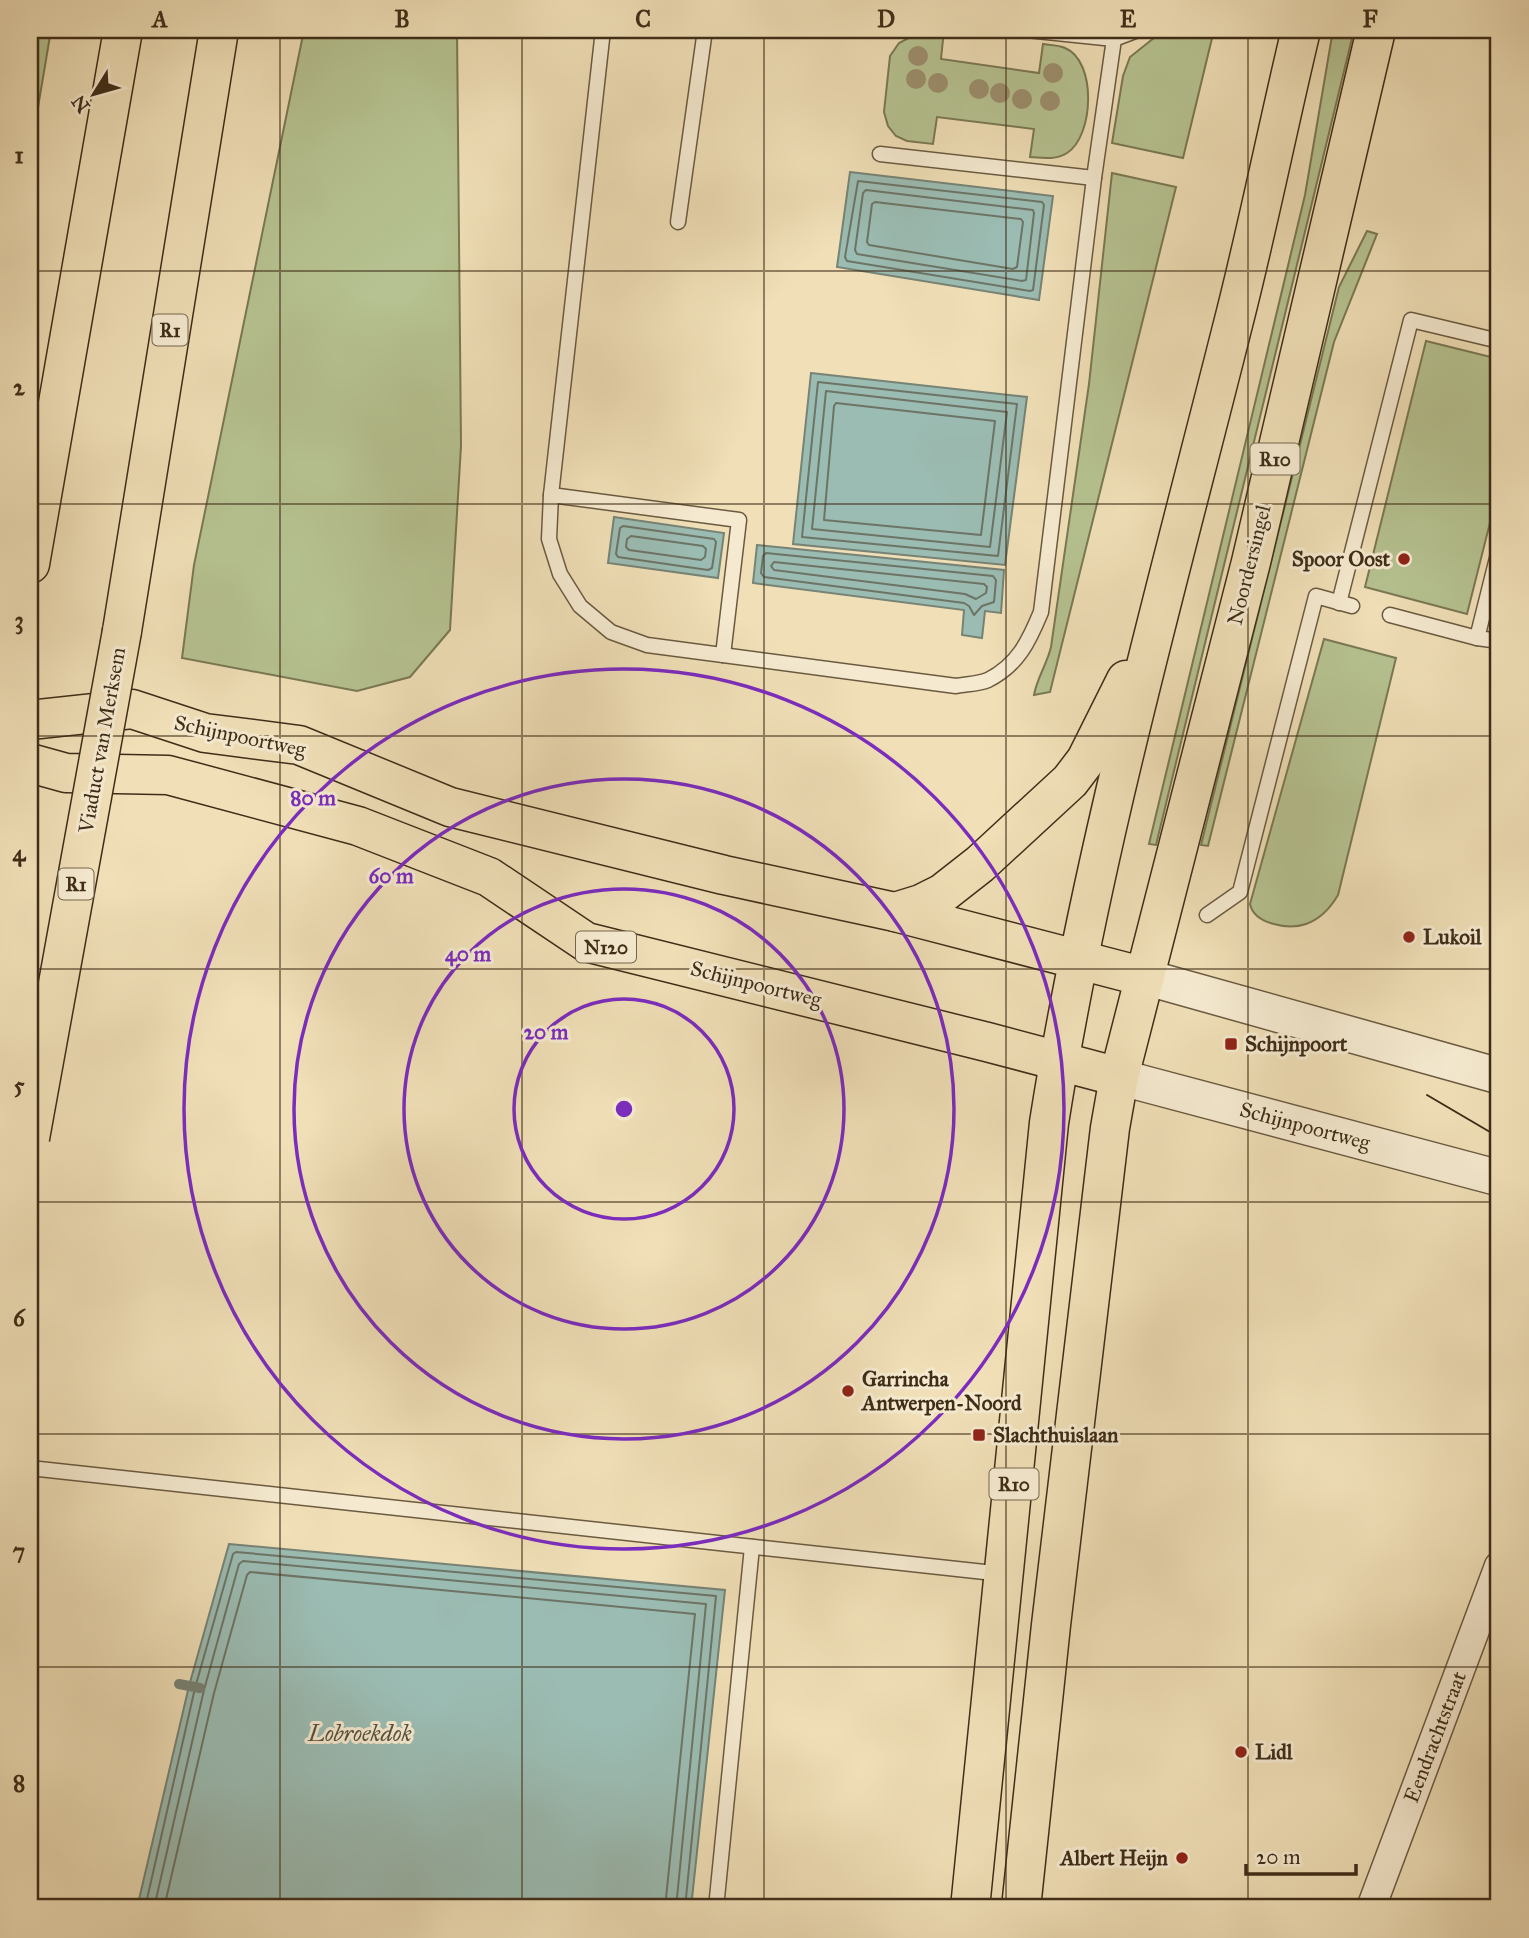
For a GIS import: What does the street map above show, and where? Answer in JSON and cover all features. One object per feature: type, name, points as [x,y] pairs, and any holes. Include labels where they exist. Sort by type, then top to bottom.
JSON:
[{"type":"main road","points":[[30,564],[123,30]]},
{"type":"main road","name":"Viaduct van Merksem","points":[[30,1138],[122,631],[219,30]]},
{"type":"main road","name":"R10","points":[[970,1908],[1049,1123],[1059,1061],[1120,772],[1232,328],[1301,30]]},
{"type":"main road","name":"Noordersingel","points":[[1145,976],[1251,562],[1377,30]]},
{"type":"main road","points":[[895,912],[921,904],[943,893],[980,864],[1070,781],[1096,741],[1158,615]]},
{"type":"main road","name":"Schijnpoortweg","points":[[30,720],[132,709],[205,733],[299,746],[450,807],[724,875],[895,912],[1145,976]]},
{"type":"main road","name":"Schijnpoortweg","points":[[30,763],[66,773],[168,775],[358,826],[489,877],[586,942],[1119,1077]]},
{"type":"main road","name":"R10","points":[[1021,1908],[1108,1139],[1119,1077],[1145,976]]},
{"type":"street","name":"Schijnpoortweg","points":[[1145,976],[1499,1076]]},
{"type":"street","name":"Schijnpoortweg","points":[[1119,1077],[1499,1178]]},
{"type":"street","name":"Eendrachtstraat","points":[[1371,1908],[1499,1566]]},
{"type":"lane","points":[[603,30],[551,495],[549,539],[560,574],[580,606],[611,632],[647,645],[956,685],[986,681],[1010,666],[1028,644],[1041,612],[1094,178],[1114,39]]},
{"type":"lane","points":[[678,222],[705,30]]},
{"type":"lane","points":[[1027,30],[1114,39],[1138,30]]},
{"type":"lane","points":[[880,154],[1094,178]]},
{"type":"lane","points":[[1207,915],[1240,892],[1316,596],[1346,604],[1411,320],[1499,341]]},
{"type":"lane","points":[[551,495],[739,520],[723,655]]},
{"type":"lane","points":[[1477,638],[1499,550]]},
{"type":"lane","points":[[1390,615],[1477,638],[1499,641]]},
{"type":"lane","points":[[30,1468],[1005,1574]]},
{"type":"lane","points":[[716,1908],[752,1547]]},
{"type":"green space","points":[[30,30],[51,30],[30,155]]},
{"type":"green space","points":[[304,30],[457,30],[461,446],[450,630],[410,677],[357,691],[182,658],[194,565]]},
{"type":"green space","points":[[924,30],[944,30],[941,59],[1039,73],[1043,44],[1063,47],[1075,56],[1083,68],[1088,99],[1083,131],[1076,144],[1058,157],[1030,157],[1034,129],[937,117],[933,144],[907,141],[896,136],[888,126],[884,112],[890,56],[899,43]]},
{"type":"green space","points":[[1164,30],[1214,30],[1183,158],[1112,143],[1123,76],[1130,57]]},
{"type":"green space","points":[[1333,30],[1354,30],[1156,845],[1149,844],[1305,195]]},
{"type":"green space","points":[[1112,173],[1176,187],[1050,692],[1034,695],[1051,647],[1089,384]]},
{"type":"green space","points":[[1367,231],[1377,234],[1334,342],[1208,846],[1201,845],[1339,287]]},
{"type":"green space","points":[[1426,341],[1499,359],[1499,487],[1467,614],[1365,587]]},
{"type":"green space","points":[[1324,639],[1396,658],[1338,895],[1325,912],[1311,922],[1299,926],[1281,926],[1265,921],[1253,911],[1250,904]]},
{"type":"water","points":[[850,172],[1053,196],[1039,300],[837,267]]},
{"type":"water","points":[[811,373],[1027,397],[1005,565],[793,544]]},
{"type":"water","points":[[614,517],[724,533],[718,578],[608,563]]},
{"type":"water","points":[[757,545],[1004,570],[1001,613],[985,611],[982,638],[962,635],[964,610],[753,583]]},
{"type":"water","name":"Lobroekdok","points":[[229,1544],[725,1590],[691,1908],[137,1908],[189,1686]]},
{"type":"waterway","points":[[179,1684],[200,1688]]},
{"type":"tram line","points":[[1427,1095],[1490,1132]]},
{"type":"place","name":"Spoor Oost","points":[[1404,559]]},
{"type":"place","name":"Lukoil","points":[[1409,937]]},
{"type":"place","name":"Schijnpoort","points":[[1231,1044]]},
{"type":"place","name":"Garrincha Antwerpen-Noord","points":[[848,1391]]},
{"type":"place","name":"Slachthuislaan","points":[[979,1435]]},
{"type":"place","name":"Lidl","points":[[1241,1752]]},
{"type":"place","name":"Albert Heijn","points":[[1182,1858]]}]
